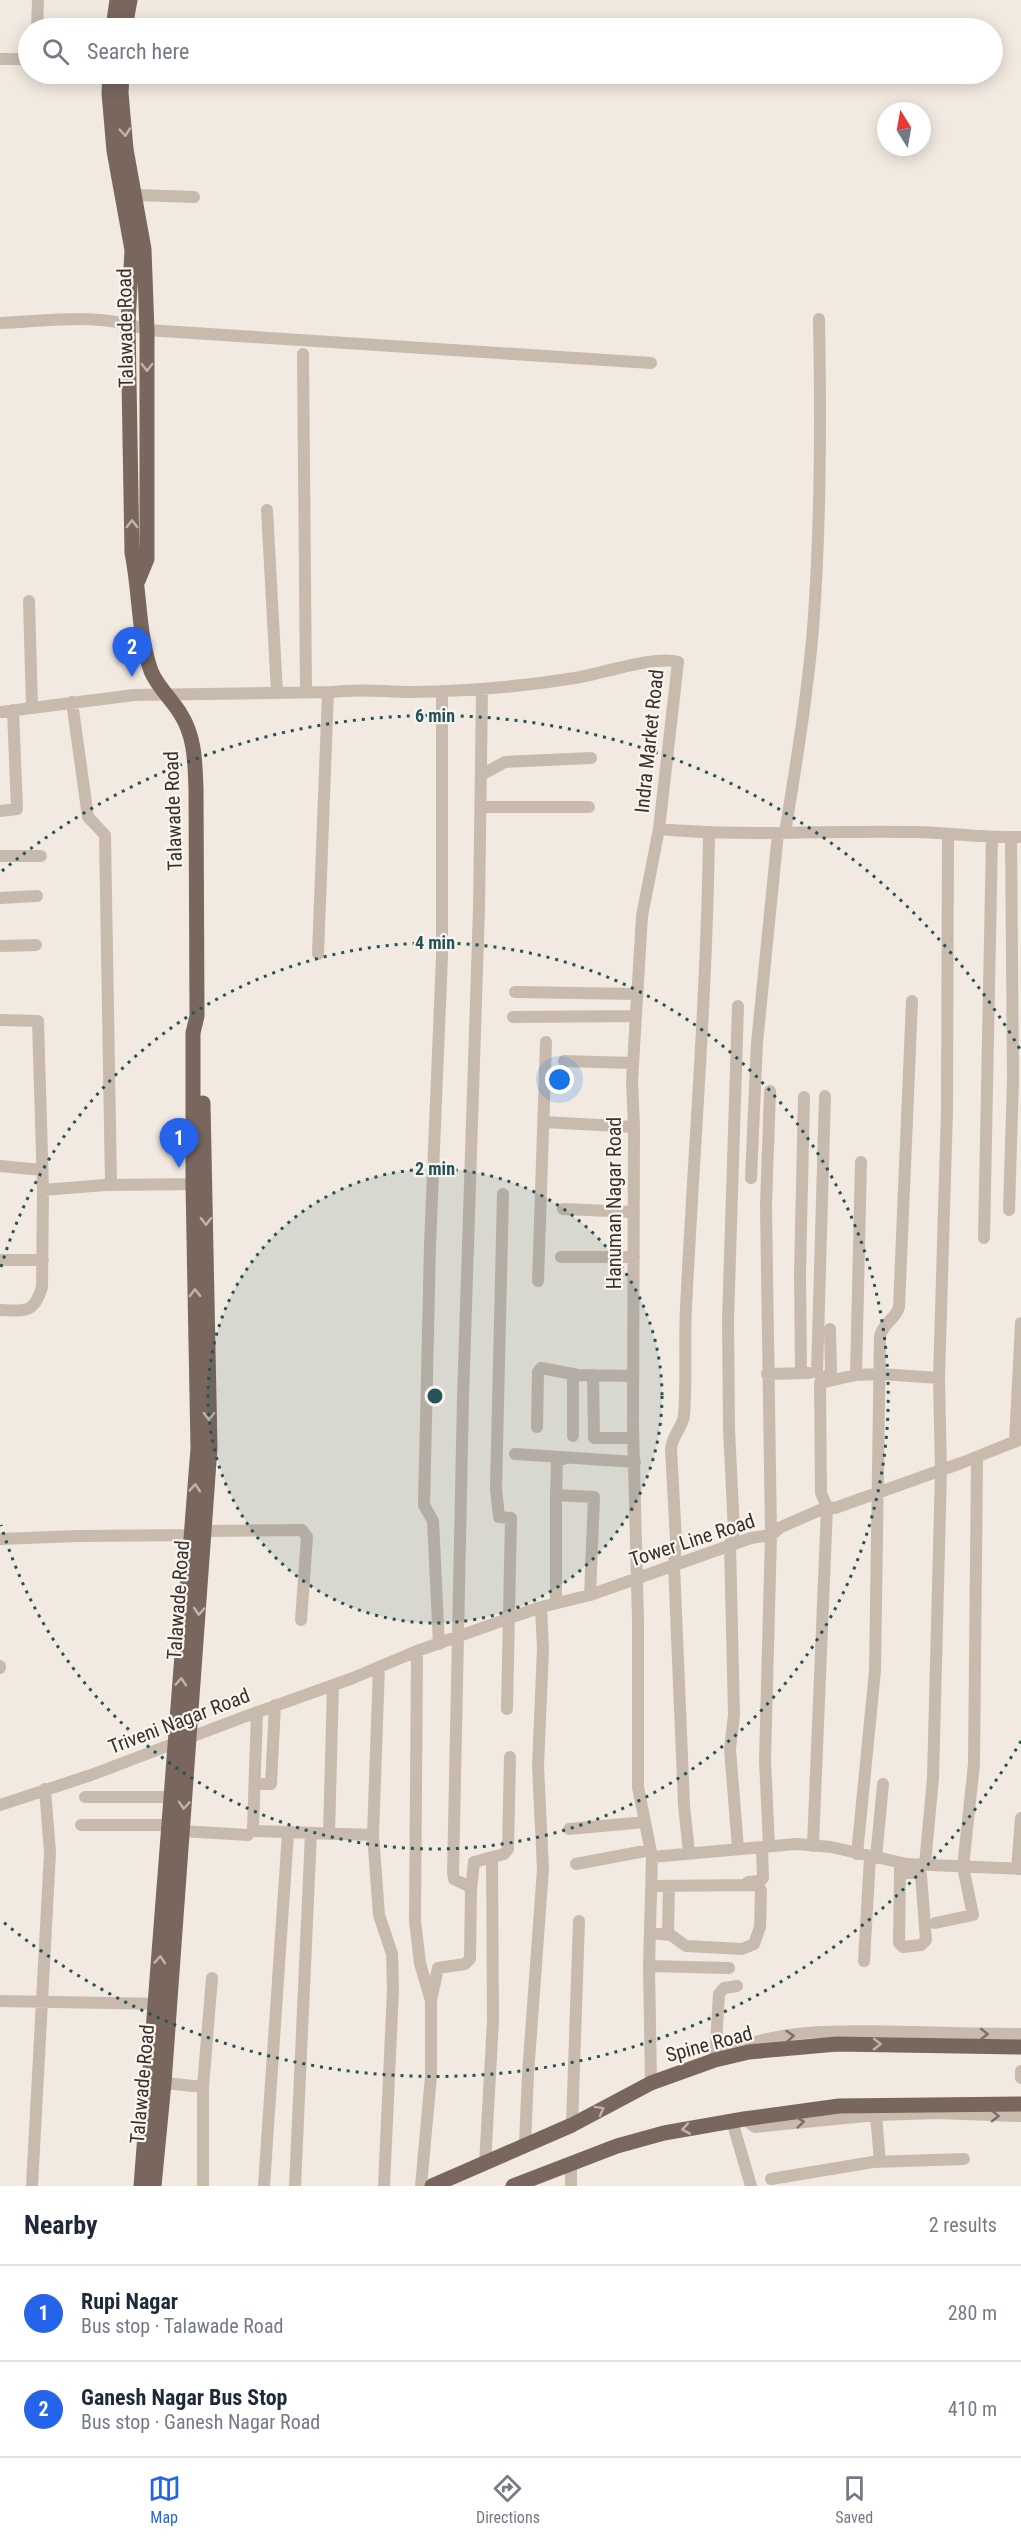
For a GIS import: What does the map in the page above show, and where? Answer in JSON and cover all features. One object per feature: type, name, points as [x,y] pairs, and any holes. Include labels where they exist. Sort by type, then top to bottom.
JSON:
[{"type":"main road","points":[[114,18],[117,0]]},
{"type":"main road","points":[[127,18],[130,0]]},
{"type":"main road","name":"Talawade Road","points":[[109,84],[114,151],[132,250],[128,323],[132,553],[138,581],[144,644],[152,674],[190,731],[194,753],[197,1016],[202,1036],[199,1184],[204,1440],[200,1534],[163,2004],[141,2186]]},
{"type":"main road","name":"Talawade Road","points":[[121,84],[126,149],[144,249],[147,330],[147,559],[138,581]]},
{"type":"main road","name":"Talawade Road","points":[[177,1828],[173,1797],[183,1740]]},
{"type":"main road","name":"Talawade Road","points":[[154,2186],[164,2083],[163,2004]]},
{"type":"main road","name":"Spine Road","points":[[432,2186],[572,2125],[651,2083],[715,2060],[749,2052],[837,2044],[1021,2048]]},
{"type":"main road","points":[[513,2186],[617,2146],[664,2133],[738,2120],[839,2106],[1021,2104]]},
{"type":"street","points":[[37,18],[38,0]]},
{"type":"street","points":[[0,59],[18,59]]},
{"type":"street","points":[[136,195],[194,197]]},
{"type":"street","points":[[0,323],[82,319],[128,323],[147,330],[651,363]]},
{"type":"street","points":[[751,1178],[757,1043],[782,833],[800,741],[813,627],[821,429],[819,319]]},
{"type":"street","points":[[303,354],[306,692]]},
{"type":"street","points":[[267,510],[277,693]]},
{"type":"street","points":[[29,601],[32,707]]},
{"type":"street","name":"Indra Market Road","points":[[0,712],[134,695],[328,692],[351,689],[482,690],[529,686],[670,660],[678,662],[659,829],[709,834],[918,832],[1016,838]]},
{"type":"street","points":[[471,1890],[454,1879],[453,1873],[481,807],[482,690]]},
{"type":"street","points":[[439,1644],[433,1521],[424,1505],[430,1246],[442,957],[442,691]]},
{"type":"street","points":[[318,954],[328,692]]},
{"type":"street","points":[[72,702],[88,816],[105,835],[111,1185]]},
{"type":"street","points":[[0,811],[17,809],[13,710]]},
{"type":"street","points":[[481,775],[505,762],[591,758]]},
{"type":"street","points":[[481,807],[589,807]]},
{"type":"street","name":"Hanuman Nagar Road","points":[[651,2083],[649,1966],[651,1854],[638,1787],[637,1578],[633,1438],[633,1063],[642,916],[659,829]]},
{"type":"street","points":[[689,1853],[684,1805],[674,1565],[676,1540],[672,1440],[684,1419],[686,1308],[707,936],[709,834]]},
{"type":"street","points":[[925,1864],[933,1778],[940,1471],[939,1378],[947,1110],[948,835]]},
{"type":"street","points":[[984,1238],[992,838]]},
{"type":"street","points":[[1010,1210],[1016,838]]},
{"type":"street","points":[[0,856],[41,856]]},
{"type":"street","points":[[0,898],[37,896]]},
{"type":"street","points":[[0,946],[36,945]]},
{"type":"street","points":[[515,992],[638,994]]},
{"type":"street","points":[[857,1854],[875,1671],[882,1330],[899,1307],[912,1001]]},
{"type":"street","points":[[738,1006],[728,1320],[729,1429],[734,1531],[730,1545],[735,1715],[730,1749],[738,1848]]},
{"type":"street","points":[[513,1017],[636,1016]]},
{"type":"street","points":[[0,1020],[38,1021],[43,1190],[42,1287],[38,1302],[26,1311],[0,1310]]},
{"type":"street","points":[[538,1281],[546,1042]]},
{"type":"street","points":[[564,1061],[633,1063]]},
{"type":"street","points":[[651,1883],[760,1881],[763,1878],[766,1847],[765,1760],[771,1535],[766,1205],[770,1091]]},
{"type":"street","points":[[813,1846],[827,1507],[821,1486],[818,1378],[825,1096]]},
{"type":"street","points":[[801,1373],[800,1273],[804,1097]]},
{"type":"street","points":[[545,1122],[634,1127]]},
{"type":"street","points":[[856,1375],[861,1162]]},
{"type":"street","points":[[0,1166],[42,1170]]},
{"type":"street","points":[[43,1190],[111,1185],[199,1184]]},
{"type":"street","points":[[503,1194],[496,1489],[499,1517],[511,1518],[507,1709]]},
{"type":"street","points":[[563,1209],[634,1212]]},
{"type":"street","points":[[561,1257],[634,1257]]},
{"type":"street","points":[[0,1260],[43,1260]]},
{"type":"street","points":[[1018,1441],[1021,1323]]},
{"type":"street","points":[[818,1378],[831,1372],[830,1329]]},
{"type":"street","points":[[537,1427],[539,1370],[544,1368],[573,1374],[633,1376]]},
{"type":"street","points":[[767,1374],[801,1373],[818,1378],[881,1374],[939,1378]]},
{"type":"street","points":[[573,1374],[573,1436]]},
{"type":"street","points":[[593,1375],[594,1438],[633,1438]]},
{"type":"street","name":"Tower Line Road","points":[[374,1668],[541,1607],[590,1595],[751,1538],[771,1535],[781,1527],[827,1507],[835,1508],[1018,1441]]},
{"type":"street","points":[[515,1454],[635,1462]]},
{"type":"street","points":[[556,1604],[557,1461],[566,1458]]},
{"type":"street","points":[[935,1923],[973,1916],[963,1867],[974,1764],[976,1458]]},
{"type":"street","points":[[556,1495],[594,1497],[590,1595]]},
{"type":"street","points":[[0,1539],[302,1530],[307,1538],[301,1620]]},
{"type":"street","points":[[525,2144],[543,1869],[538,1766],[543,1649],[541,1607]]},
{"type":"street","points":[[417,1651],[415,1921],[420,1963],[431,2001]]},
{"type":"street","points":[[374,1668],[373,1835],[379,1915],[392,1954],[393,1990],[384,2186]]},
{"type":"street","name":"Triveni Nagar Road","points":[[0,1805],[91,1775],[374,1668]]},
{"type":"street","points":[[329,1834],[333,1685]]},
{"type":"street","points":[[255,1784],[271,1784],[275,1705]]},
{"type":"street","points":[[257,1712],[253,1829],[256,1832],[373,1835]]},
{"type":"street","points":[[421,2186],[431,2076],[431,2001],[438,1968],[465,1964],[470,1959],[471,1890],[474,1862],[504,1854],[508,1849],[510,1757]]},
{"type":"street","points":[[864,1961],[873,1858],[883,1784]]},
{"type":"street","points":[[32,2186],[50,1853],[45,1789]]},
{"type":"street","points":[[85,1797],[173,1797]]},
{"type":"street","points":[[900,1868],[925,1864],[1019,1869],[1021,1818]]},
{"type":"street","points":[[569,1829],[645,1822]]},
{"type":"street","points":[[81,1825],[177,1828],[248,1835]]},
{"type":"street","points":[[264,2186],[288,1833]]},
{"type":"street","points":[[295,2186],[311,1833]]},
{"type":"street","points":[[576,1864],[651,1854],[738,1848],[831,1847],[873,1858],[921,1875],[926,1940],[921,1945],[903,1947],[899,1943],[900,1868]]},
{"type":"street","points":[[485,2164],[494,2021],[492,1857]]},
{"type":"street","points":[[650,1933],[668,1934],[686,1946],[742,1949],[754,1944],[760,1927],[761,1891],[759,1887],[669,1886],[651,1883]]},
{"type":"street","points":[[668,1934],[669,1886]]},
{"type":"street","points":[[572,2125],[579,1921]]},
{"type":"street","points":[[649,1966],[729,1968]]},
{"type":"street","points":[[203,2186],[203,2087],[212,1978]]},
{"type":"street","points":[[715,2060],[719,1994],[724,1988],[737,1986]]},
{"type":"street","points":[[0,2001],[163,2004]]},
{"type":"street","points":[[715,2060],[743,2045],[776,2037],[870,2032],[1021,2034]]},
{"type":"street","points":[[1021,2071],[1021,2078]]},
{"type":"street","points":[[164,2083],[203,2087]]},
{"type":"street","points":[[738,2120],[755,2127],[876,2115],[936,2113],[1021,2116]]},
{"type":"street","points":[[876,2115],[880,2162]]},
{"type":"street","points":[[738,2120],[751,2186]]},
{"type":"street","points":[[771,2179],[880,2162],[964,2159]]},
{"type":"street","points":[[571,2163],[571,2186]]},
{"type":"place","name":"Ganesh Nagar Bus Stop","points":[[132,677]]},
{"type":"place","name":"Rupi Nagar","points":[[179,1168]]}]
